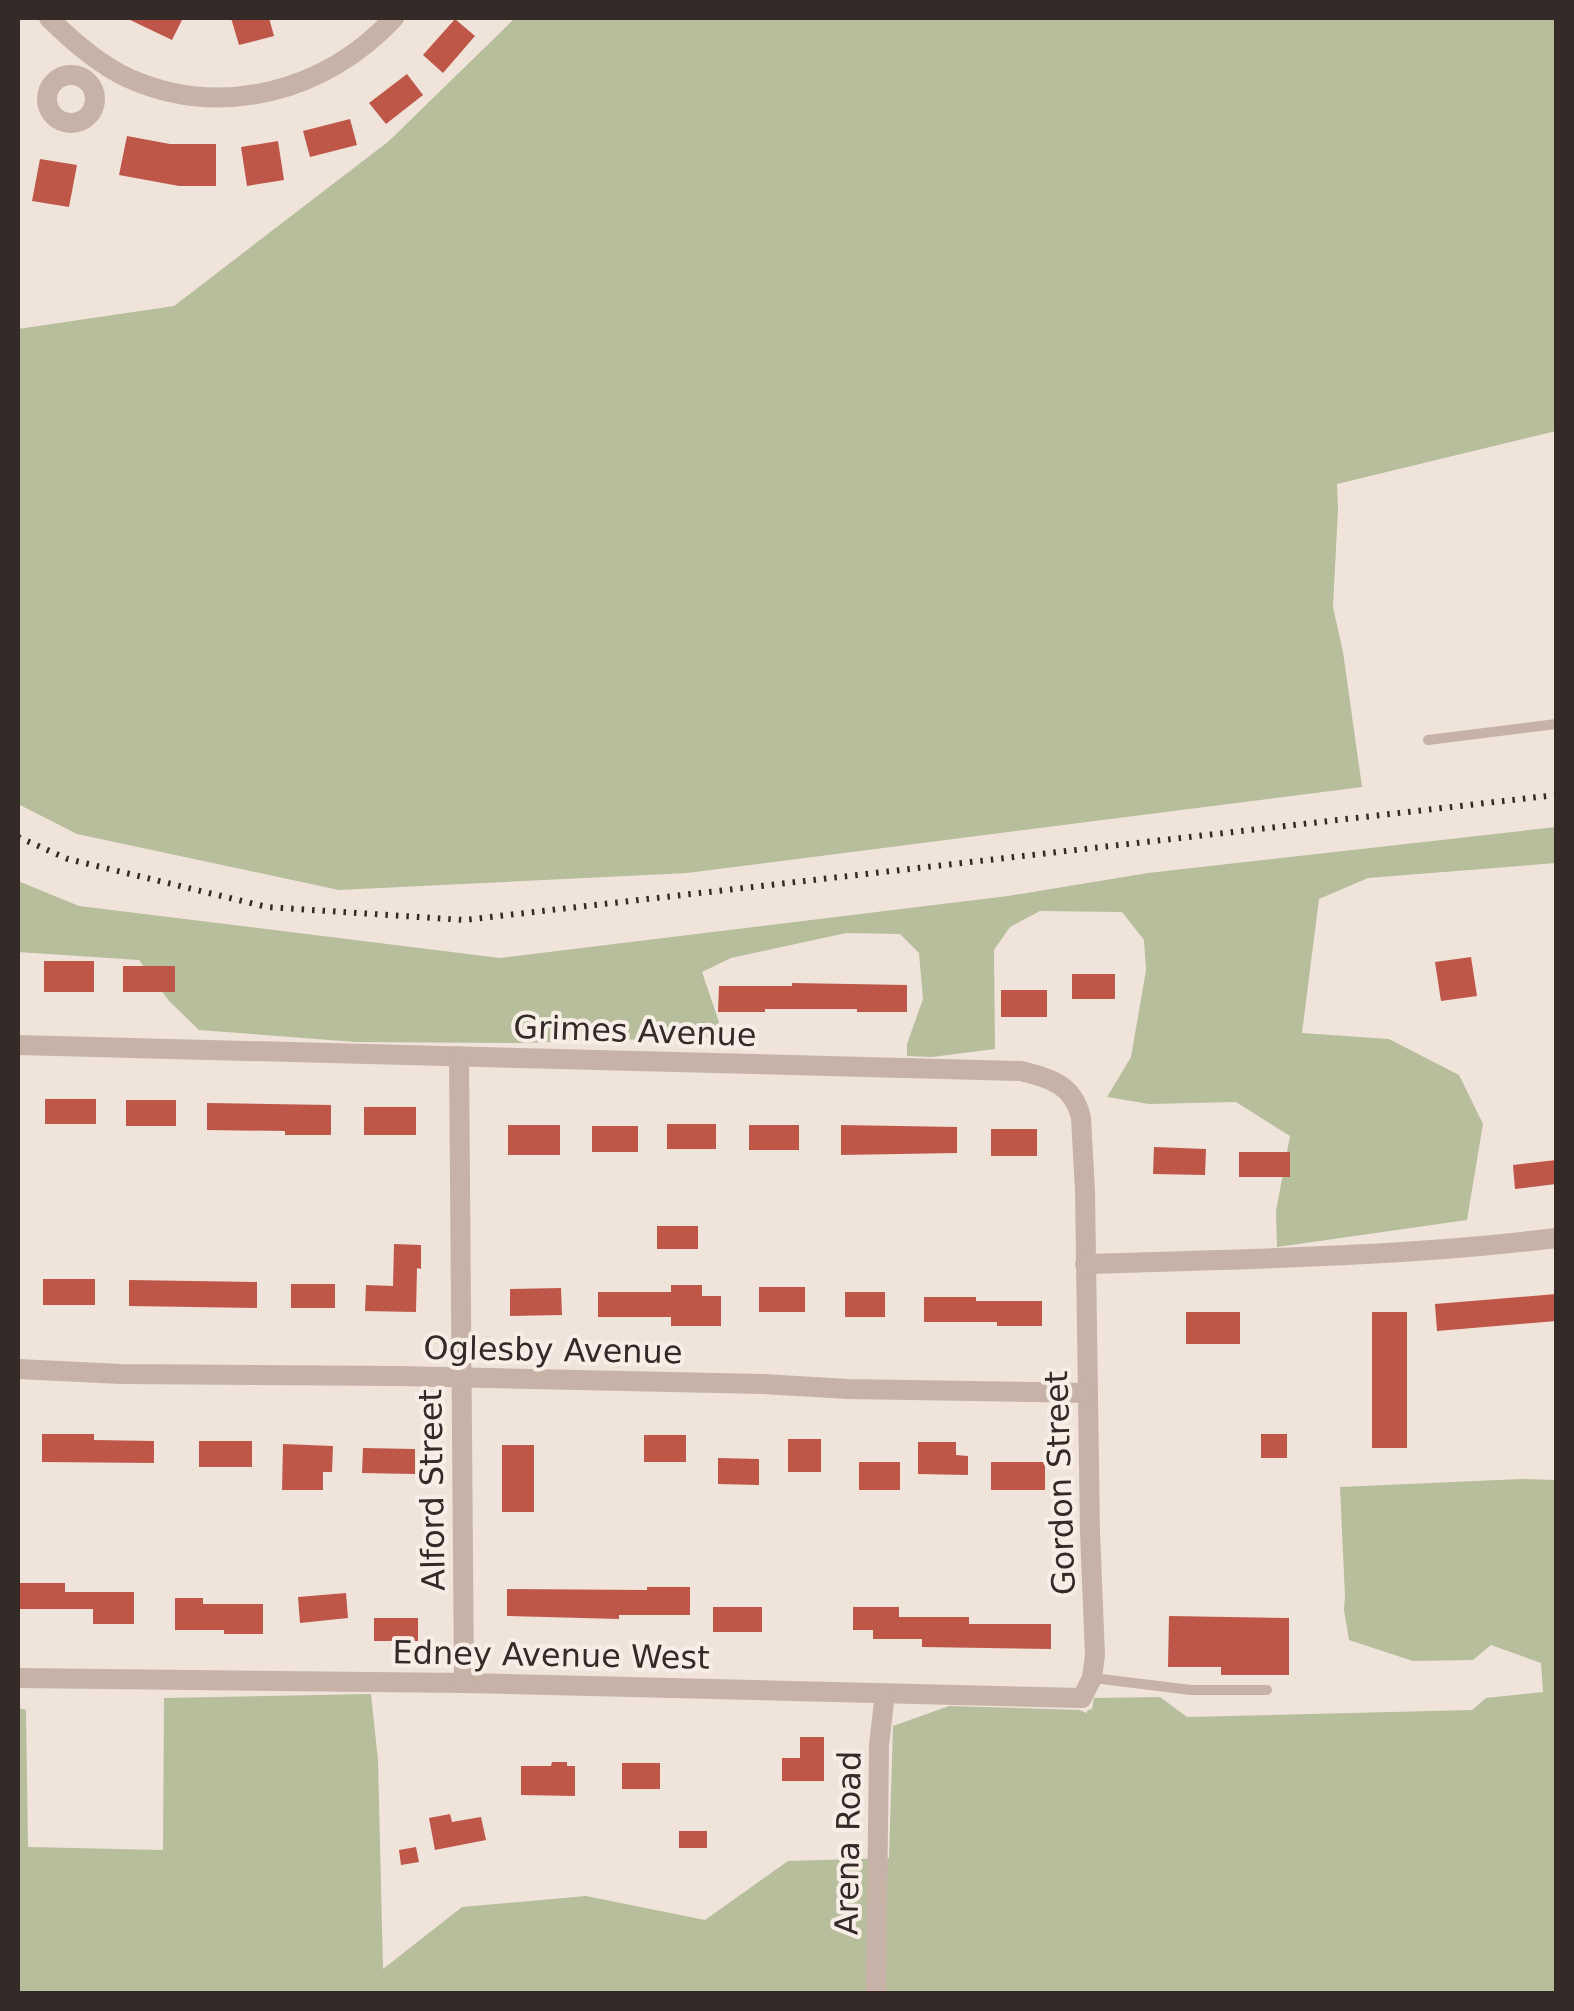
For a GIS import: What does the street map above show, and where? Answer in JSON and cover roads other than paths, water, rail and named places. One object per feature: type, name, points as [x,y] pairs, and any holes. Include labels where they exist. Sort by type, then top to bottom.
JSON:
[{"type":"street","points":[[49,18],[78,46],[125,76],[200,97],[249,96],[323,73],[361,49],[394,18]]},
{"type":"street","points":[[84,79],[98,60]]},
{"type":"street","name":"Grimes Avenue","points":[[18,1045],[1021,1071],[1048,1077],[1070,1090],[1081,1118],[1086,1264]]},
{"type":"street","name":"Alford Street","points":[[459,1056],[464,1683]]},
{"type":"street","points":[[1086,1264],[1328,1257],[1556,1238]]},
{"type":"street","name":"Gordon Street","points":[[1082,1698],[1092,1678],[1096,1655],[1086,1264]]},
{"type":"street","name":"Oglesby Avenue","points":[[18,1369],[1087,1393]]},
{"type":"street","name":"Edney Avenue West","points":[[18,1678],[464,1683],[1082,1698]]},
{"type":"street","name":"Arena Road","points":[[876,1994],[879,1744],[885,1693]]},
{"type":"lane","points":[[1428,740],[1556,724]]},
{"type":"lane","points":[[1092,1678],[1191,1690],[1267,1690]]},
{"type":"railway","points":[[18,837],[68,859],[267,907],[464,920],[1556,795]]}]
